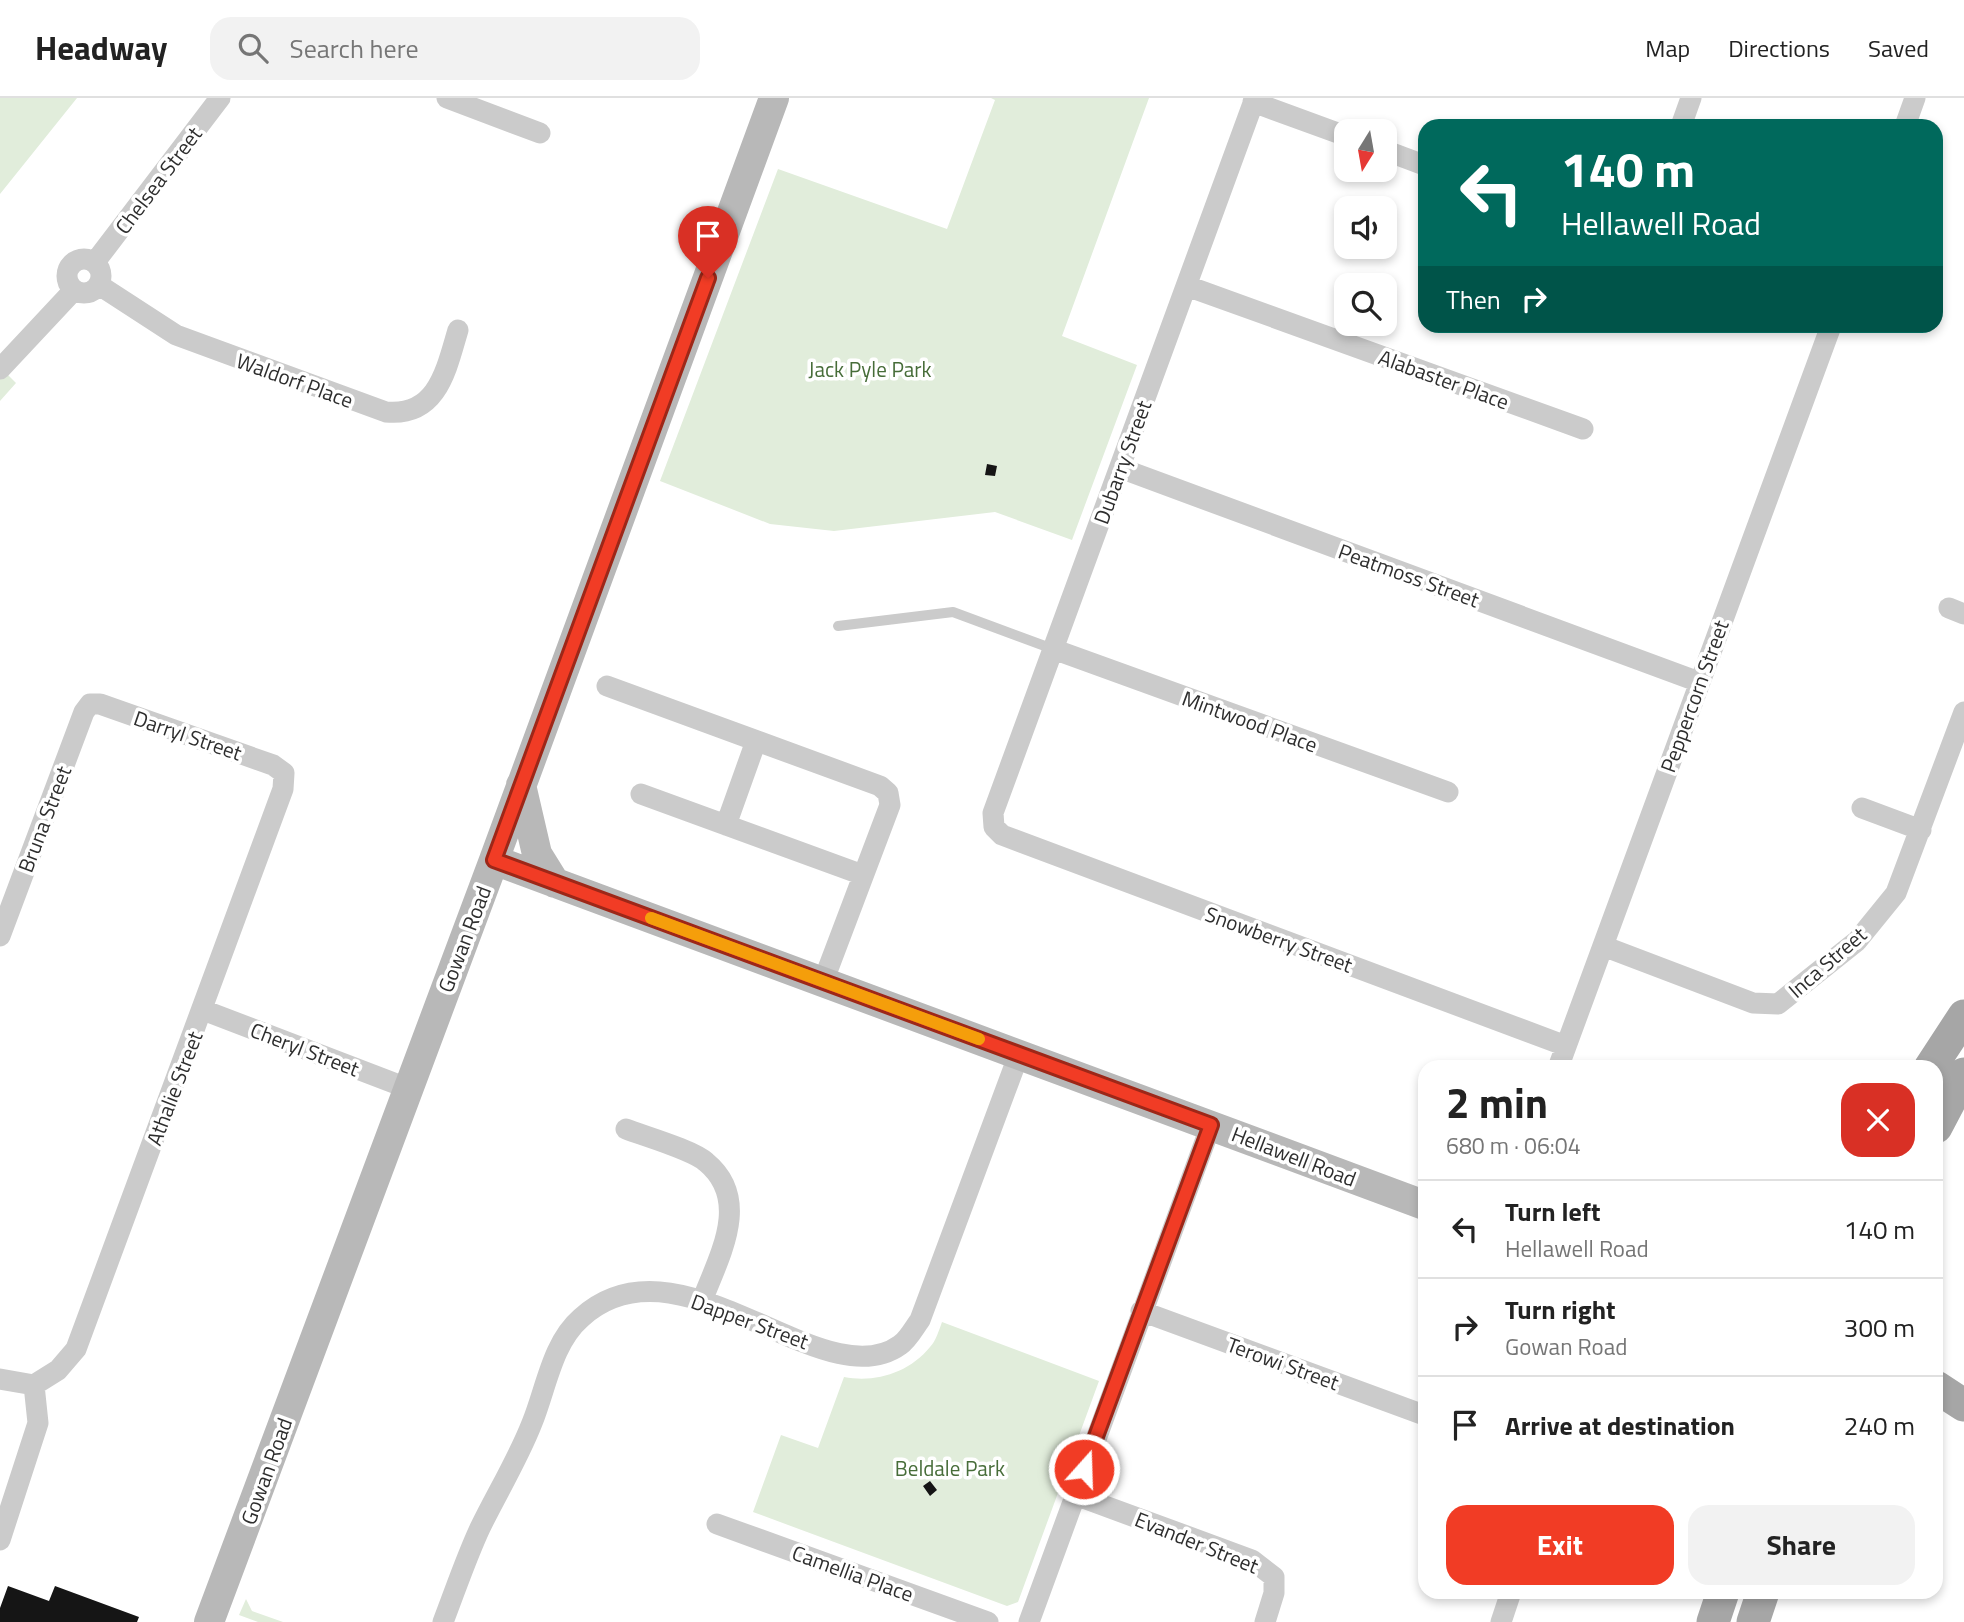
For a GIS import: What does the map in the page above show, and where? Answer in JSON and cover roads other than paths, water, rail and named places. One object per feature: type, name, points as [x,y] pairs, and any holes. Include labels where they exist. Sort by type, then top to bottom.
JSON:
[{"type":"main road","name":"Gowan Road","points":[[209,1622],[494,860],[774,98]]},
{"type":"main road","points":[[521,785],[537,854],[555,883]]},
{"type":"main road","name":"Hellawell Road","points":[[494,860],[1418,1203]]},
{"type":"main road","points":[[1935,1060],[1964,1016]]},
{"type":"main road","points":[[1943,1114],[1964,1074]]},
{"type":"main road","points":[[1943,1392],[1964,1406]]},
{"type":"main road","points":[[1943,1398],[1964,1406]]},
{"type":"main road","points":[[1943,1404],[1964,1406]]},
{"type":"main road","points":[[1713,1622],[1721,1599]]},
{"type":"main road","points":[[1752,1622],[1760,1599]]},
{"type":"street","name":"Chelsea Street","points":[[95,262],[220,98]]},
{"type":"street","points":[[447,98],[540,133]]},
{"type":"street","points":[[1684,119],[1691,98]]},
{"type":"street","points":[[1908,119],[1915,98]]},
{"type":"street","points":[[1254,100],[1334,131]]},
{"type":"street","name":"Dubarry Street","points":[[994,827],[993,813],[1254,100]]},
{"type":"street","points":[[1397,155],[1418,163]]},
{"type":"street","points":[[82,258],[95,262],[101,273],[99,285],[87,293],[74,290],[66,278],[70,265],[82,258]]},
{"type":"street","name":"Waldorf Place","points":[[99,285],[176,335],[386,412],[403,414],[417,410],[434,395],[458,330]]},
{"type":"street","name":"Alabaster Place","points":[[1187,286],[1583,429]]},
{"type":"street","points":[[0,369],[74,290]]},
{"type":"street","name":"Peppercorn Street","points":[[1561,1060],[1827,333]]},
{"type":"street","name":"Peatmoss Street","points":[[1120,468],[1699,682]]},
{"type":"street","name":"Mintwood Place","points":[[1053,649],[1448,792]]},
{"type":"street","points":[[607,686],[880,786],[888,793],[890,805],[823,982]]},
{"type":"street","name":"Darryl Street","points":[[90,704],[100,704],[273,765],[284,773]]},
{"type":"street","name":"Bruna Street","points":[[0,936],[84,712],[90,704]]},
{"type":"street","name":"Inca Street","points":[[1603,946],[1753,1003],[1778,1004],[1857,941],[1896,893],[1964,712]]},
{"type":"street","points":[[726,825],[756,741]]},
{"type":"street","name":"Athalie Street","points":[[34,1385],[58,1370],[76,1349],[283,789],[284,773]]},
{"type":"street","points":[[641,794],[863,875]]},
{"type":"street","points":[[1861,808],[1920,830]]},
{"type":"street","name":"Snowberry Street","points":[[994,827],[1002,835],[1566,1046]]},
{"type":"street","name":"Cheryl Street","points":[[203,1010],[407,1088]]},
{"type":"street","name":"Dapper Street","points":[[443,1622],[479,1530],[532,1425],[562,1341],[580,1319],[607,1298],[634,1292],[670,1293],[702,1301],[839,1354],[870,1357],[901,1345],[920,1320],[1018,1054]]},
{"type":"street","points":[[1029,1622],[1211,1125]]},
{"type":"street","points":[[626,1129],[705,1160],[727,1188],[730,1227],[702,1301]]},
{"type":"street","name":"Terowi Street","points":[[1142,1311],[1418,1414]]},
{"type":"street","points":[[0,1379],[34,1385],[38,1423],[0,1540]]},
{"type":"street","name":"Evander Street","points":[[1074,1495],[1252,1560],[1264,1567],[1274,1577],[1274,1593],[1265,1622]]},
{"type":"street","name":"Camellia Place","points":[[717,1524],[988,1622]]},
{"type":"street","points":[[1501,1622],[1509,1599]]},
{"type":"lane","points":[[838,626],[953,612],[1053,649]]},
{"type":"park label","name":"Jack Pyle Park","points":[[870,369]]},
{"type":"park label","name":"Beldale Park","points":[[950,1468]]}]
